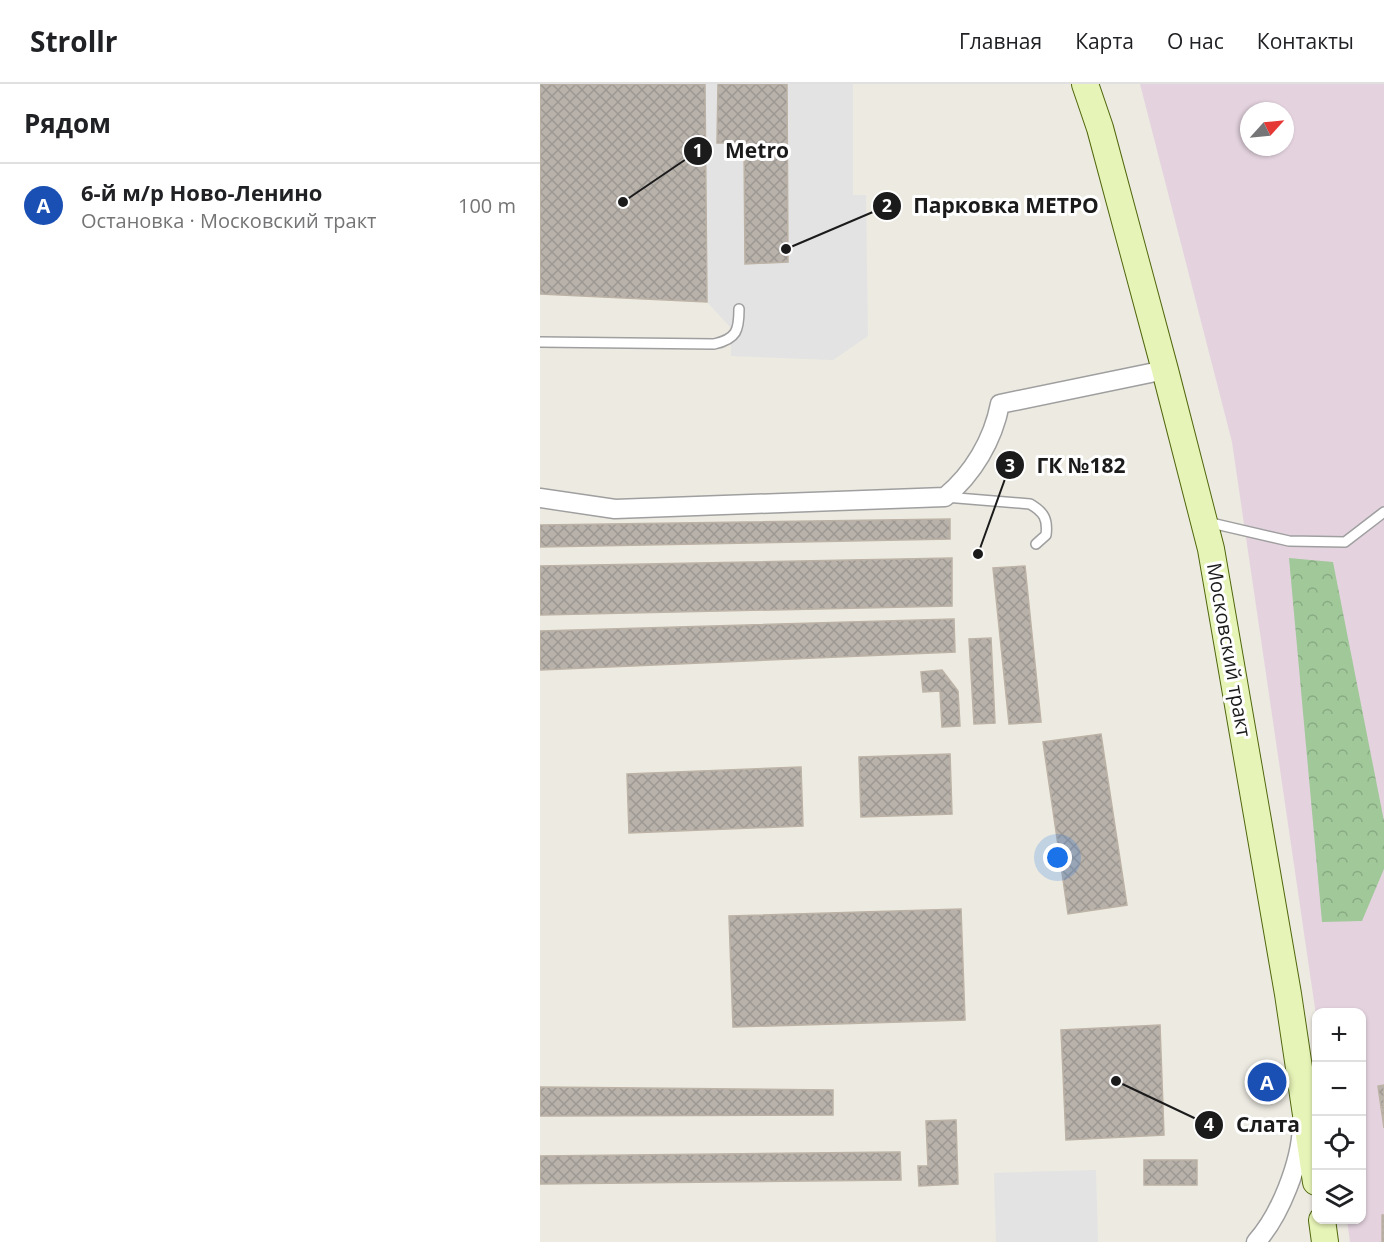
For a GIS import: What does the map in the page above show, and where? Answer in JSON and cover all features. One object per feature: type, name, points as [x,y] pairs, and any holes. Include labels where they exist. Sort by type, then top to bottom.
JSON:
[{"type":"main road","points":[[1079,84],[1100,128]]},
{"type":"main road","points":[[1085,84],[1100,128]]},
{"type":"main road","name":"Московский тракт","points":[[1100,128],[1205,522],[1288,994],[1315,1170]]},
{"type":"main road","points":[[1323,1224],[1325,1242]]},
{"type":"street","points":[[540,498],[615,510],[945,497],[959,486],[992,434],[1000,404],[1165,370]]},
{"type":"street","points":[[1256,1242],[1263,1235],[1288,1188],[1302,1136],[1302,1083]]},
{"type":"lane","points":[[540,342],[714,344],[729,339],[736,333],[739,324],[738,309]]},
{"type":"lane","points":[[945,497],[1030,504],[1042,511],[1048,522],[1046,535],[1035,544]]},
{"type":"lane","points":[[1205,522],[1289,541],[1345,542],[1384,512]]},
{"type":"shaded area","points":[[705,84],[853,84],[853,195],[866,195],[868,336],[833,360],[731,356],[731,328],[707,302]]},
{"type":"shaded area","points":[[1140,84],[1384,84],[1384,1242],[1350,1242],[1348,1224],[1366,1224],[1366,1008],[1315,1008],[1232,442]]},
{"type":"shaded area","points":[[1096,1170],[1098,1242],[996,1242],[994,1173]]},
{"type":"green space","points":[[1289,558],[1333,562],[1384,821],[1384,869],[1362,921],[1322,922]]},
{"type":"building","points":[[540,84],[705,84],[707,302],[540,294]]},
{"type":"building","points":[[718,84],[787,84],[788,262],[745,264],[744,143],[717,143]]},
{"type":"building","points":[[950,519],[950,539],[540,547],[540,525]]},
{"type":"building","points":[[952,558],[952,606],[540,615],[540,566]]},
{"type":"building","points":[[1025,566],[1041,722],[1009,724],[993,568]]},
{"type":"building","points":[[954,619],[955,652],[540,670],[540,631]]},
{"type":"building","points":[[991,638],[995,723],[974,724],[969,639]]},
{"type":"building","points":[[942,670],[958,691],[960,726],[942,727],[940,691],[923,692],[921,672]]},
{"type":"building","points":[[1101,734],[1127,905],[1068,914],[1043,742]]},
{"type":"building","points":[[950,754],[952,814],[861,817],[859,757]]},
{"type":"building","points":[[801,767],[803,826],[629,833],[627,774]]},
{"type":"building","points":[[961,909],[965,1020],[733,1027],[729,916]]},
{"type":"building","points":[[1160,1025],[1164,1135],[1066,1140],[1061,1030]]},
{"type":"building","points":[[1384,1085],[1384,1106],[1381,1107],[1378,1086]]},
{"type":"building","points":[[540,1087],[833,1090],[833,1115],[540,1116]]},
{"type":"building","points":[[1384,1106],[1384,1128],[1381,1107]]},
{"type":"building","points":[[956,1120],[958,1184],[919,1186],[918,1166],[928,1166],[926,1121]]},
{"type":"building","points":[[900,1152],[901,1180],[540,1184],[540,1156]]},
{"type":"building","points":[[1144,1160],[1197,1160],[1197,1185],[1144,1185]]},
{"type":"building","points":[[1382,1215],[1384,1215],[1384,1242],[1382,1242]]},
{"type":"place","name":"Metro","points":[[623,202]]},
{"type":"place","name":"Парковка МЕТРО","points":[[786,249]]},
{"type":"place","name":"ГК №182","points":[[978,554]]},
{"type":"place","name":"Слата","points":[[1116,1081]]},
{"type":"place","name":"6-й м/р Ново-Ленино","points":[[1267,1082]]}]
